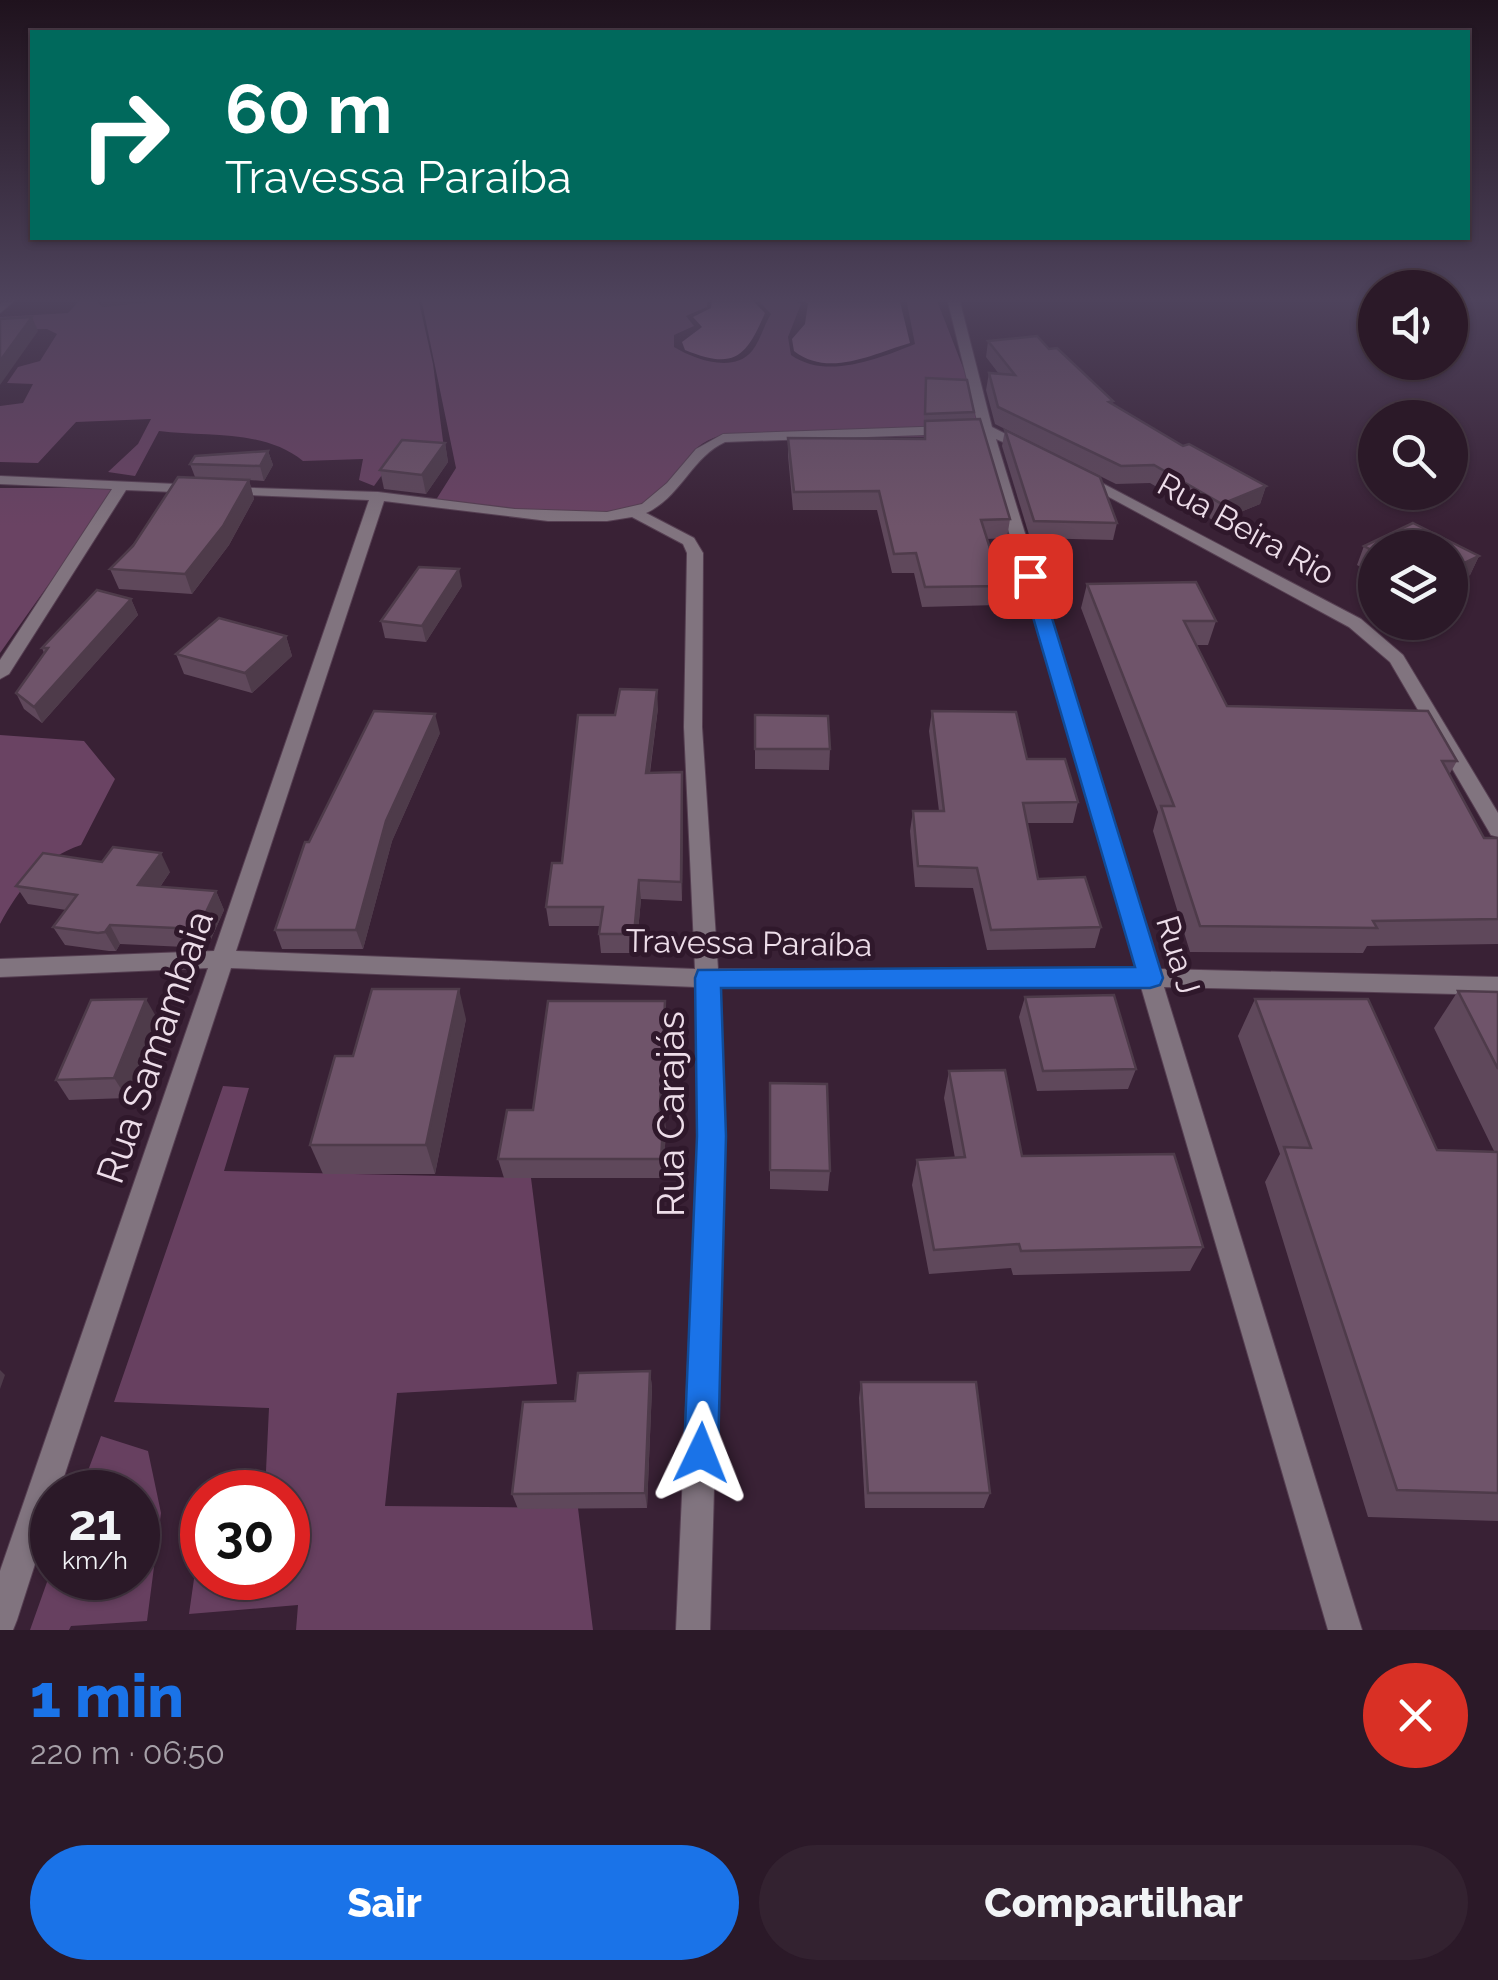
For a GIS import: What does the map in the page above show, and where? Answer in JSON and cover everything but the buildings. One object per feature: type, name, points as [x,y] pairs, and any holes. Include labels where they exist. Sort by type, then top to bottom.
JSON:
[{"type":"street","name":"Rua J","points":[[972,374],[1344,1630]]},
{"type":"street","points":[[0,480],[378,496],[575,517],[635,513],[667,494],[713,440],[986,429],[1038,454]]},
{"type":"street","name":"Rua Beira Rio","points":[[1056,463],[1354,623],[1397,659],[1498,830]]},
{"type":"street","points":[[0,674],[121,486]]},
{"type":"street","name":"Rua Samambaia","points":[[0,1620],[378,496]]},
{"type":"street","name":"Rua Carajás","points":[[635,513],[689,541],[695,553],[694,727],[708,978],[710,1174],[693,1630]]},
{"type":"street","name":"Travessa Paraíba","points":[[0,968],[225,959],[708,978],[1150,978],[1498,986]]},
{"type":"shaded area","points":[[13,374],[434,374],[445,456],[397,454],[374,486],[359,480],[363,459],[303,461],[288,451],[253,439],[159,431],[135,476],[108,472],[138,444],[151,419],[76,422],[38,463],[0,462],[0,406],[23,403],[33,384],[7,383]]},
{"type":"shaded area","points":[[437,374],[966,374],[990,437],[719,436],[692,453],[660,493],[614,511],[584,513],[434,503],[456,468]]},
{"type":"shaded area","points":[[0,488],[117,488],[0,653]]},
{"type":"shaded area","points":[[0,735],[84,741],[115,779],[81,845],[55,857],[33,876],[0,924]]},
{"type":"shaded area","points":[[223,1086],[249,1088],[224,1171],[531,1178],[557,1384],[397,1393],[385,1506],[578,1508],[593,1630],[296,1630],[298,1605],[189,1614],[191,1600],[310,1600],[310,1470],[266,1470],[269,1408],[114,1402]]},
{"type":"shaded area","points":[[101,1436],[148,1451],[152,1470],[88,1470]]},
{"type":"shaded area","points":[[41,1600],[150,1600],[147,1621],[30,1630]]},
{"type":"route","points":[[701,1453],[711,1136],[708,978],[1150,978],[1030,576]]}]
